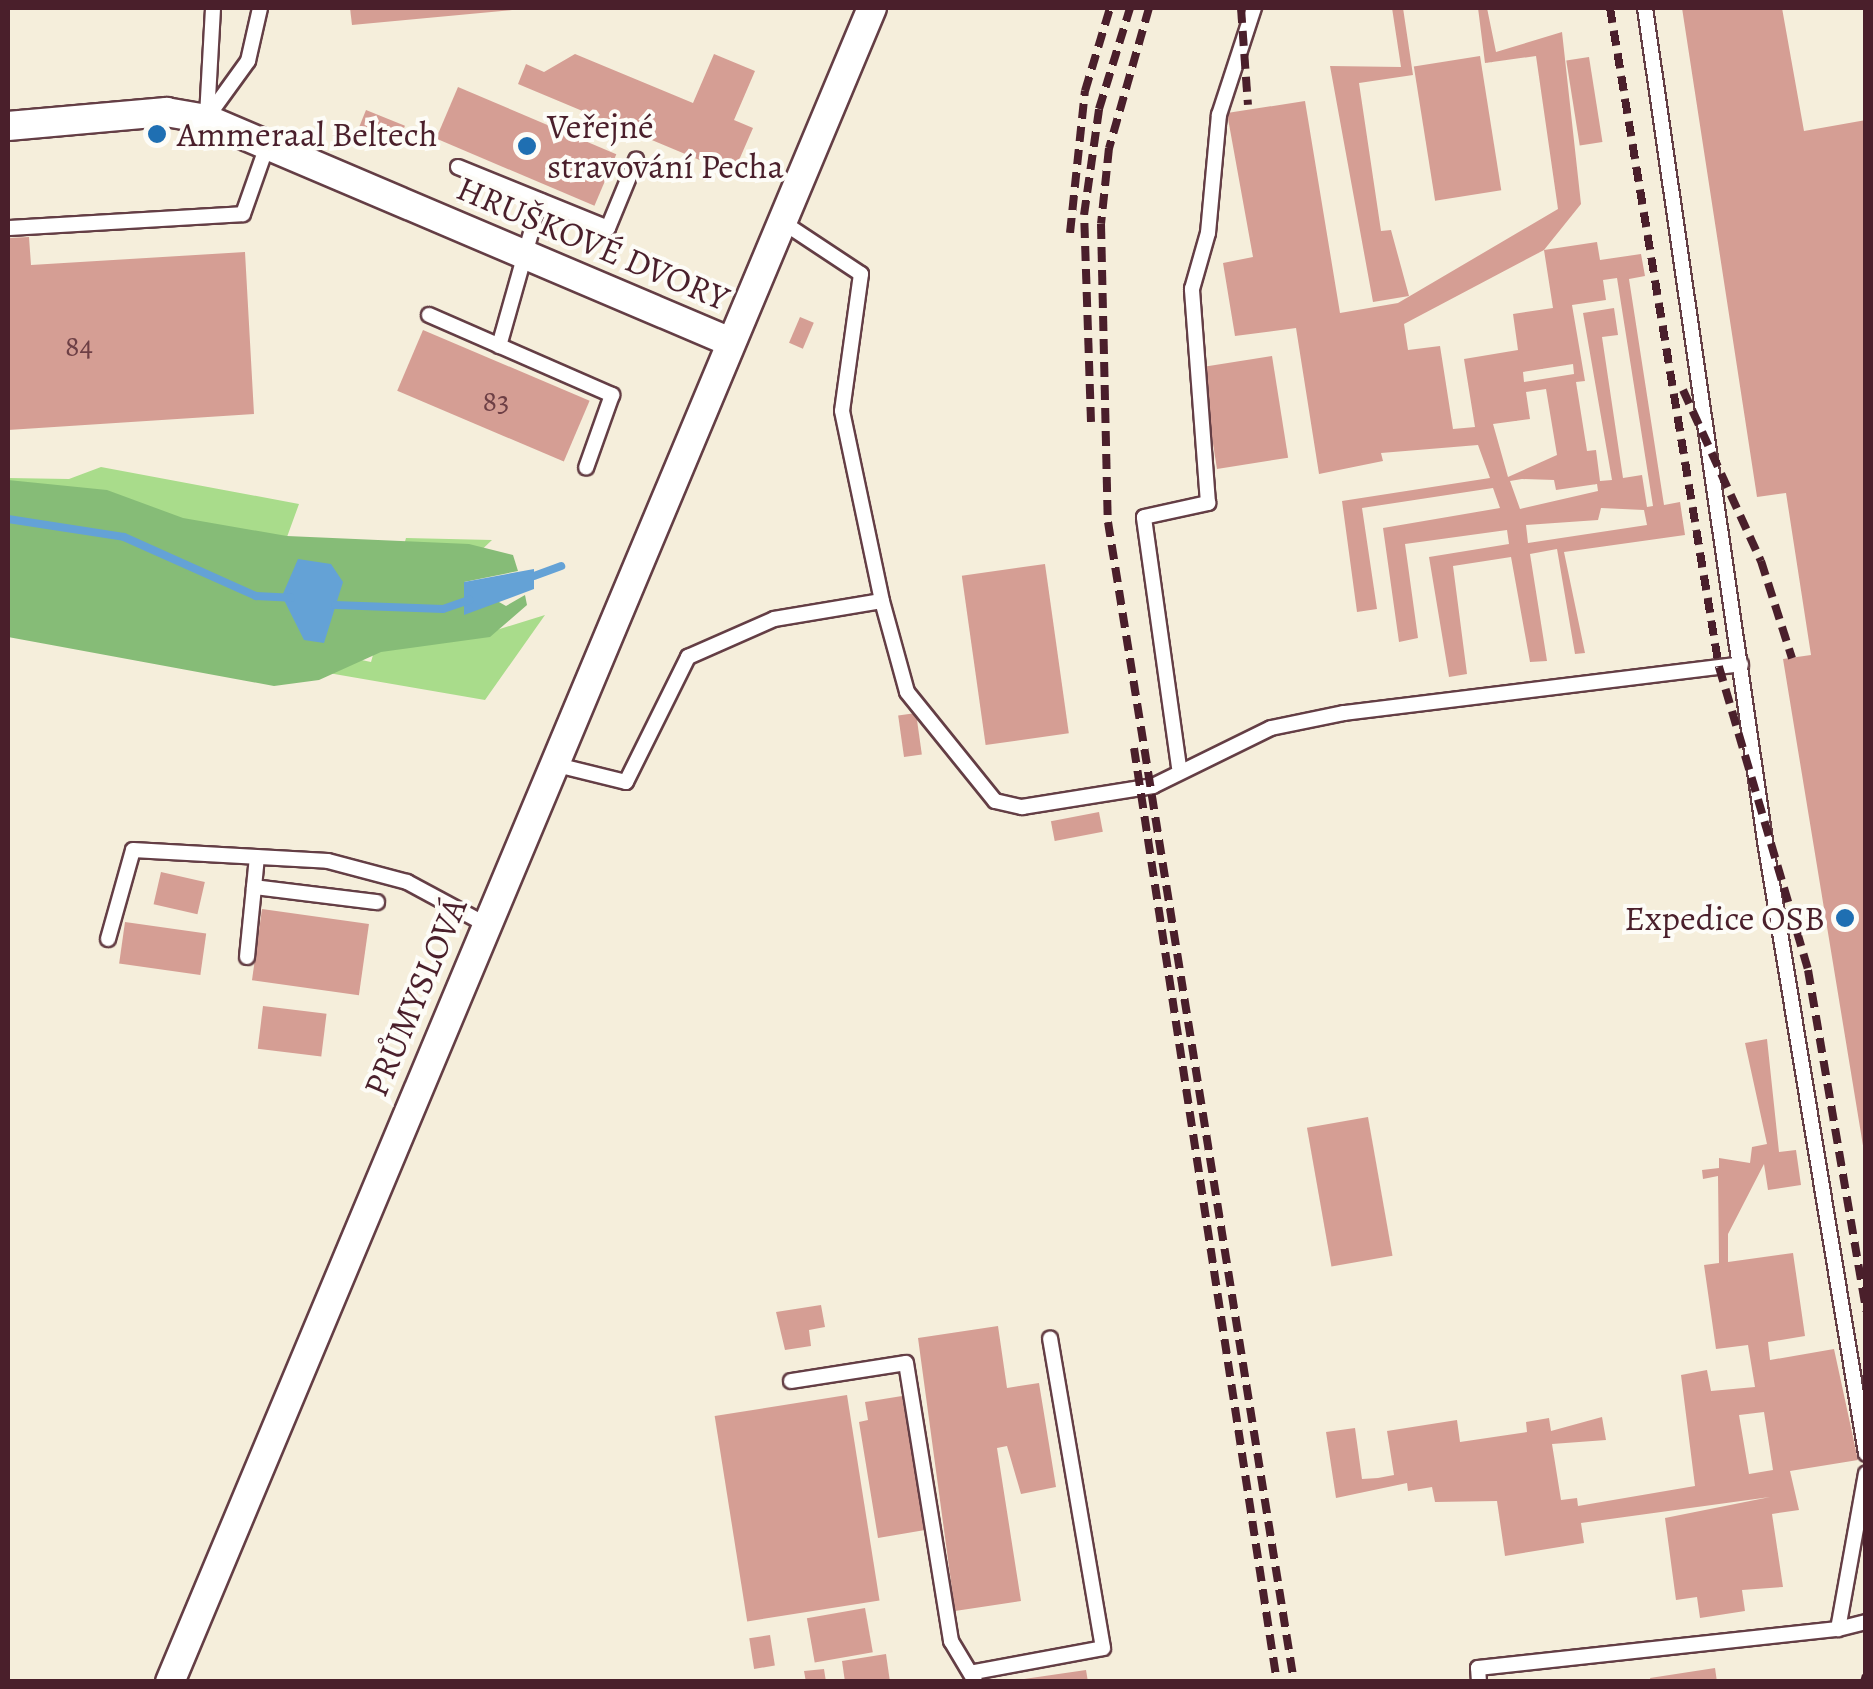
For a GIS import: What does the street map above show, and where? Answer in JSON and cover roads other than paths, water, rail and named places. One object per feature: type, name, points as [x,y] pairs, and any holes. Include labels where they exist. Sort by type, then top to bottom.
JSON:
[{"type":"street","name":"HRUŠKOVÉ DVORY","points":[[8,126],[166,112],[206,119],[268,142],[728,342],[872,8]]},
{"type":"street","name":"PRŮMYSLOVÁ","points":[[170,1682],[486,924],[557,765],[728,342]]},
{"type":"lane","points":[[206,119],[212,8]]},
{"type":"lane","points":[[206,119],[248,61],[260,8]]},
{"type":"lane","points":[[1179,767],[1144,517],[1208,503],[1192,289],[1208,232],[1219,115],[1254,8]]},
{"type":"lane","points":[[1645,8],[1741,664],[1866,1454]]},
{"type":"lane","points":[[8,228],[244,214],[268,142]]},
{"type":"lane","points":[[458,167],[608,228],[636,160]]},
{"type":"lane","points":[[499,346],[540,201]]},
{"type":"lane","points":[[780,220],[861,274],[842,411],[882,600],[906,692],[995,801],[1022,807],[1153,786],[1179,767],[1271,728],[1344,713],[1741,664]]},
{"type":"lane","points":[[428,315],[612,394],[586,468]]},
{"type":"lane","points":[[557,765],[626,782],[688,657],[774,619],[882,600]]},
{"type":"lane","points":[[108,939],[133,850],[328,862],[406,882],[486,924]]},
{"type":"lane","points":[[247,956],[257,857]]},
{"type":"lane","points":[[254,887],[377,902]]},
{"type":"lane","points":[[791,1380],[906,1363],[952,1642],[975,1677],[1103,1648],[1050,1338]]},
{"type":"lane","points":[[1838,1629],[1866,1474]]},
{"type":"lane","points":[[1480,1682],[1478,1668],[1838,1629],[1866,1622]]},
{"type":"water","points":[[298,559],[331,564],[343,582],[324,643],[304,640],[282,596]]},
{"type":"water","points":[[534,569],[534,589],[464,615],[464,582]]},
{"type":"waterway","points":[[8,519],[124,537],[256,596],[291,598]]},
{"type":"waterway","points":[[534,576],[561,566]]},
{"type":"waterway","points":[[335,605],[443,609],[469,600]]},
{"type":"railway","points":[[1070,233],[1085,91],[1110,8]]},
{"type":"railway","points":[[1091,422],[1084,215],[1099,109],[1130,8]]},
{"type":"railway","points":[[1149,8],[1109,148],[1101,224],[1108,522],[1294,1682]]},
{"type":"railway","points":[[1241,8],[1248,105]]},
{"type":"railway","points":[[1610,8],[1719,667],[1808,970],[1866,1311]]},
{"type":"railway","points":[[1683,390],[1761,561],[1792,658]]},
{"type":"railway","points":[[1134,748],[1277,1682]]},
{"type":"railway","points":[[1864,1682],[1866,1675]]},
{"type":"place","name":"Ammeraal Beltech","points":[[157,134]]},
{"type":"place","name":"Veřejné stravování Pecha","points":[[527,146]]},
{"type":"place","name":"Expedice OSB","points":[[1845,918]]}]
